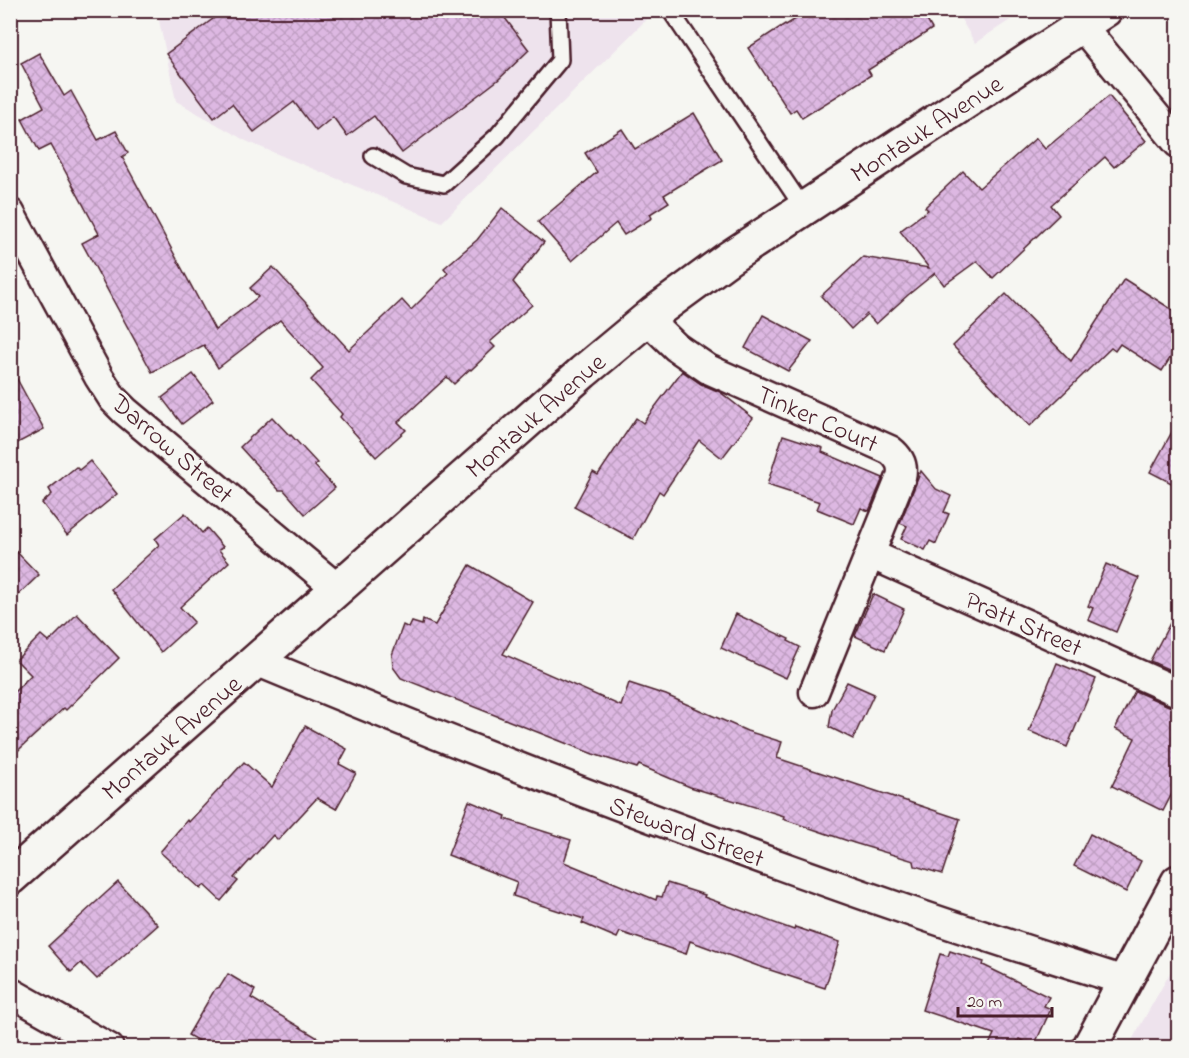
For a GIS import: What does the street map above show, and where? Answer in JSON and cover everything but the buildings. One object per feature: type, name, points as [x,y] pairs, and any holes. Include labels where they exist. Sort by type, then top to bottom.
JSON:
[{"type":"street","name":"Montauk Avenue","points":[[10,878],[583,372],[647,319],[729,258],[1093,18]]},
{"type":"street","points":[[1093,18],[1179,143]]},
{"type":"street","name":"Darrow Street","points":[[10,213],[113,399],[338,589]]},
{"type":"street","name":"Tinker Court","points":[[647,319],[691,359],[708,369],[890,450],[900,459],[901,477],[814,692]]},
{"type":"street","name":"Pratt Street","points":[[870,554],[1179,692]]},
{"type":"street","name":"Steward Street","points":[[256,661],[401,722],[693,834],[989,938],[1125,981]]},
{"type":"street","points":[[1089,1047],[1179,882]]},
{"type":"street","points":[[10,992],[109,1047]]},
{"type":"lane","points":[[373,156],[406,176],[444,184],[497,136],[560,60],[558,10]]},
{"type":"lane","points":[[669,10],[804,209]]},
{"type":"shaded area","points":[[157,11],[655,11],[442,222],[246,141],[176,101]]},
{"type":"shaded area","points":[[956,11],[1024,11],[975,43]]},
{"type":"shaded area","points":[[1178,959],[1178,1047],[1128,1047]]}]
